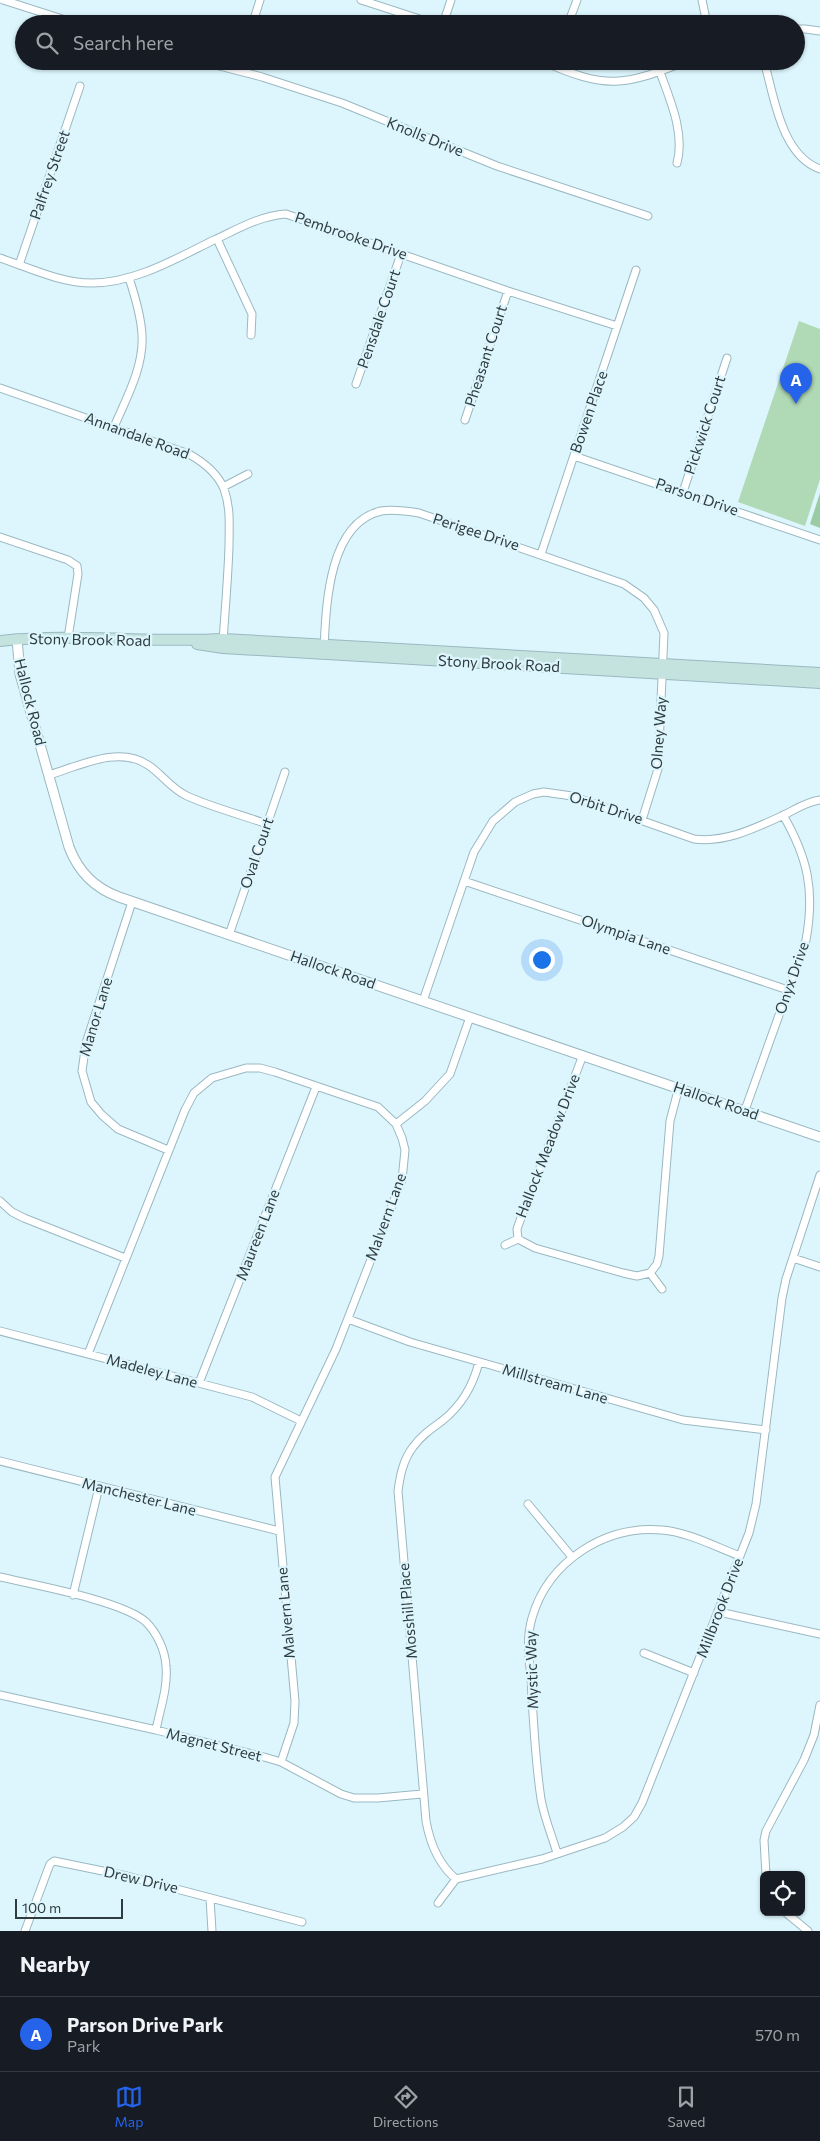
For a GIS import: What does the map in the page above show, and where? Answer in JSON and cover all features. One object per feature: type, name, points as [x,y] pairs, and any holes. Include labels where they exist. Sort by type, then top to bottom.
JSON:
[{"type":"main road","name":"Stony Brook Road","points":[[0,640],[68,638],[179,641],[818,678]]},
{"type":"street","points":[[3,0],[50,15]]},
{"type":"street","points":[[255,15],[260,0]]},
{"type":"street","points":[[361,0],[407,15]]},
{"type":"street","points":[[446,15],[451,0]]},
{"type":"street","points":[[571,15],[577,0]]},
{"type":"street","points":[[702,0],[704,15]]},
{"type":"street","points":[[805,29],[820,31]]},
{"type":"street","name":"Knolls Drive","points":[[235,70],[342,103],[497,166],[648,216]]},
{"type":"street","points":[[569,70],[592,80],[602,82],[628,81],[665,70]]},
{"type":"street","points":[[767,70],[788,140],[803,159],[820,169]]},
{"type":"street","points":[[660,72],[678,130],[680,150],[677,163]]},
{"type":"street","name":"Palfrey Street","points":[[19,265],[80,86]]},
{"type":"street","name":"Pembrooke Drive","points":[[0,258],[55,277],[93,283],[129,278],[217,239],[241,226],[264,218],[286,214],[508,291],[618,326]]},
{"type":"street","points":[[217,239],[252,314],[251,335]]},
{"type":"street","name":"Pensdale Court","points":[[356,384],[401,254]]},
{"type":"street","name":"Bowen Place","points":[[541,554],[636,270]]},
{"type":"street","points":[[114,428],[134,379],[140,356],[142,335],[136,298],[129,278]]},
{"type":"street","name":"Pheasant Court","points":[[465,420],[508,291]]},
{"type":"street","name":"Pickwick Court","points":[[684,492],[727,358]]},
{"type":"street","name":"Annandale Road","points":[[0,388],[190,454],[211,470],[223,487],[228,503],[228,590],[223,644]]},
{"type":"street","name":"Parson Drive","points":[[574,456],[820,540]]},
{"type":"street","points":[[223,487],[248,474]]},
{"type":"street","name":"Perigee Drive","points":[[324,649],[328,588],[347,537],[353,529],[371,515],[391,510],[419,513],[615,580],[634,589],[654,610],[664,633],[664,669]]},
{"type":"street","points":[[0,537],[68,560],[77,566],[78,574],[68,638]]},
{"type":"street","name":"Hallock Road","points":[[17,639],[20,674],[69,847],[78,866],[86,877],[101,889],[132,902],[820,1137]]},
{"type":"street","name":"Olney Way","points":[[642,820],[658,769],[664,669]]},
{"type":"street","points":[[49,775],[108,758],[135,759],[150,766],[166,783],[186,796],[267,824]]},
{"type":"street","name":"Oval Court","points":[[229,935],[285,772]]},
{"type":"street","name":"Orbit Drive","points":[[423,1001],[474,852],[493,821],[515,802],[533,794],[544,792],[572,796],[694,839],[710,841],[739,834],[806,803],[820,800]]},
{"type":"street","name":"Onyx Drive","points":[[745,1110],[806,940],[810,901],[808,870],[803,854],[783,815]]},
{"type":"street","name":"Olympia Lane","points":[[464,881],[788,990]]},
{"type":"street","name":"Manor Lane","points":[[132,902],[86,1043],[82,1070],[91,1102],[102,1115],[118,1129],[168,1150]]},
{"type":"street","points":[[396,1124],[425,1101],[450,1074],[470,1017]]},
{"type":"street","name":"Hallock Meadow Drive","points":[[518,1239],[517,1229],[583,1055]]},
{"type":"street","name":"Malvern Lane","points":[[88,1354],[124,1258],[185,1110],[194,1093],[212,1078],[236,1069],[260,1068],[378,1107],[396,1124],[405,1150],[402,1180],[325,1375],[300,1421],[275,1477],[295,1701],[294,1723],[281,1762]]},
{"type":"street","name":"Maureen Lane","points":[[200,1383],[316,1087]]},
{"type":"street","points":[[505,1246],[518,1239],[535,1248],[623,1273],[637,1276],[650,1273],[657,1264],[659,1256],[670,1122],[679,1088]]},
{"type":"street","name":"Millbrook Drive","points":[[456,1879],[542,1859],[605,1838],[623,1827],[634,1817],[642,1803],[749,1533],[756,1504],[782,1298],[820,1174]]},
{"type":"street","points":[[0,1201],[12,1212],[24,1218],[124,1258]]},
{"type":"street","points":[[793,1258],[820,1267]]},
{"type":"street","points":[[650,1273],[662,1289]]},
{"type":"street","name":"Millstream Lane","points":[[348,1318],[395,1337],[683,1420],[766,1430]]},
{"type":"street","name":"Madeley Lane","points":[[0,1330],[252,1397],[300,1421]]},
{"type":"street","name":"Mosshill Place","points":[[456,1879],[446,1869],[432,1847],[422,1794],[398,1504],[399,1478],[407,1456],[413,1447],[428,1431],[450,1414],[464,1398],[473,1382],[478,1362]]},
{"type":"street","name":"Manchester Lane","points":[[0,1461],[279,1531]]},
{"type":"street","points":[[73,1595],[99,1487]]},
{"type":"street","points":[[528,1504],[572,1557]]},
{"type":"street","name":"Mystic Way","points":[[557,1853],[541,1800],[532,1700],[529,1633],[531,1619],[541,1595],[553,1575],[572,1557],[596,1542],[627,1532],[648,1529],[672,1531],[740,1556]]},
{"type":"street","points":[[0,1577],[73,1595],[130,1612],[146,1622],[159,1640],[164,1653],[167,1683],[156,1730]]},
{"type":"street","points":[[719,1612],[820,1634]]},
{"type":"street","points":[[644,1653],[694,1673]]},
{"type":"street","name":"Magnet Street","points":[[0,1695],[156,1730],[281,1762],[341,1794],[354,1798],[422,1794]]},
{"type":"street","points":[[766,1871],[764,1840],[766,1831],[804,1760],[814,1735],[820,1705]]},
{"type":"street","name":"Drew Drive","points":[[25,1931],[50,1864],[54,1861],[127,1876],[302,1922]]},
{"type":"street","points":[[438,1903],[456,1879]]},
{"type":"street","points":[[210,1898],[212,1931]]},
{"type":"street","points":[[790,1916],[808,1931]]},
{"type":"green space","points":[[799,321],[820,329],[820,479],[805,526],[738,502]]},
{"type":"green space","points":[[820,493],[820,528],[810,524]]},
{"type":"place","name":"Parson Drive Park","points":[[796,404]]}]
